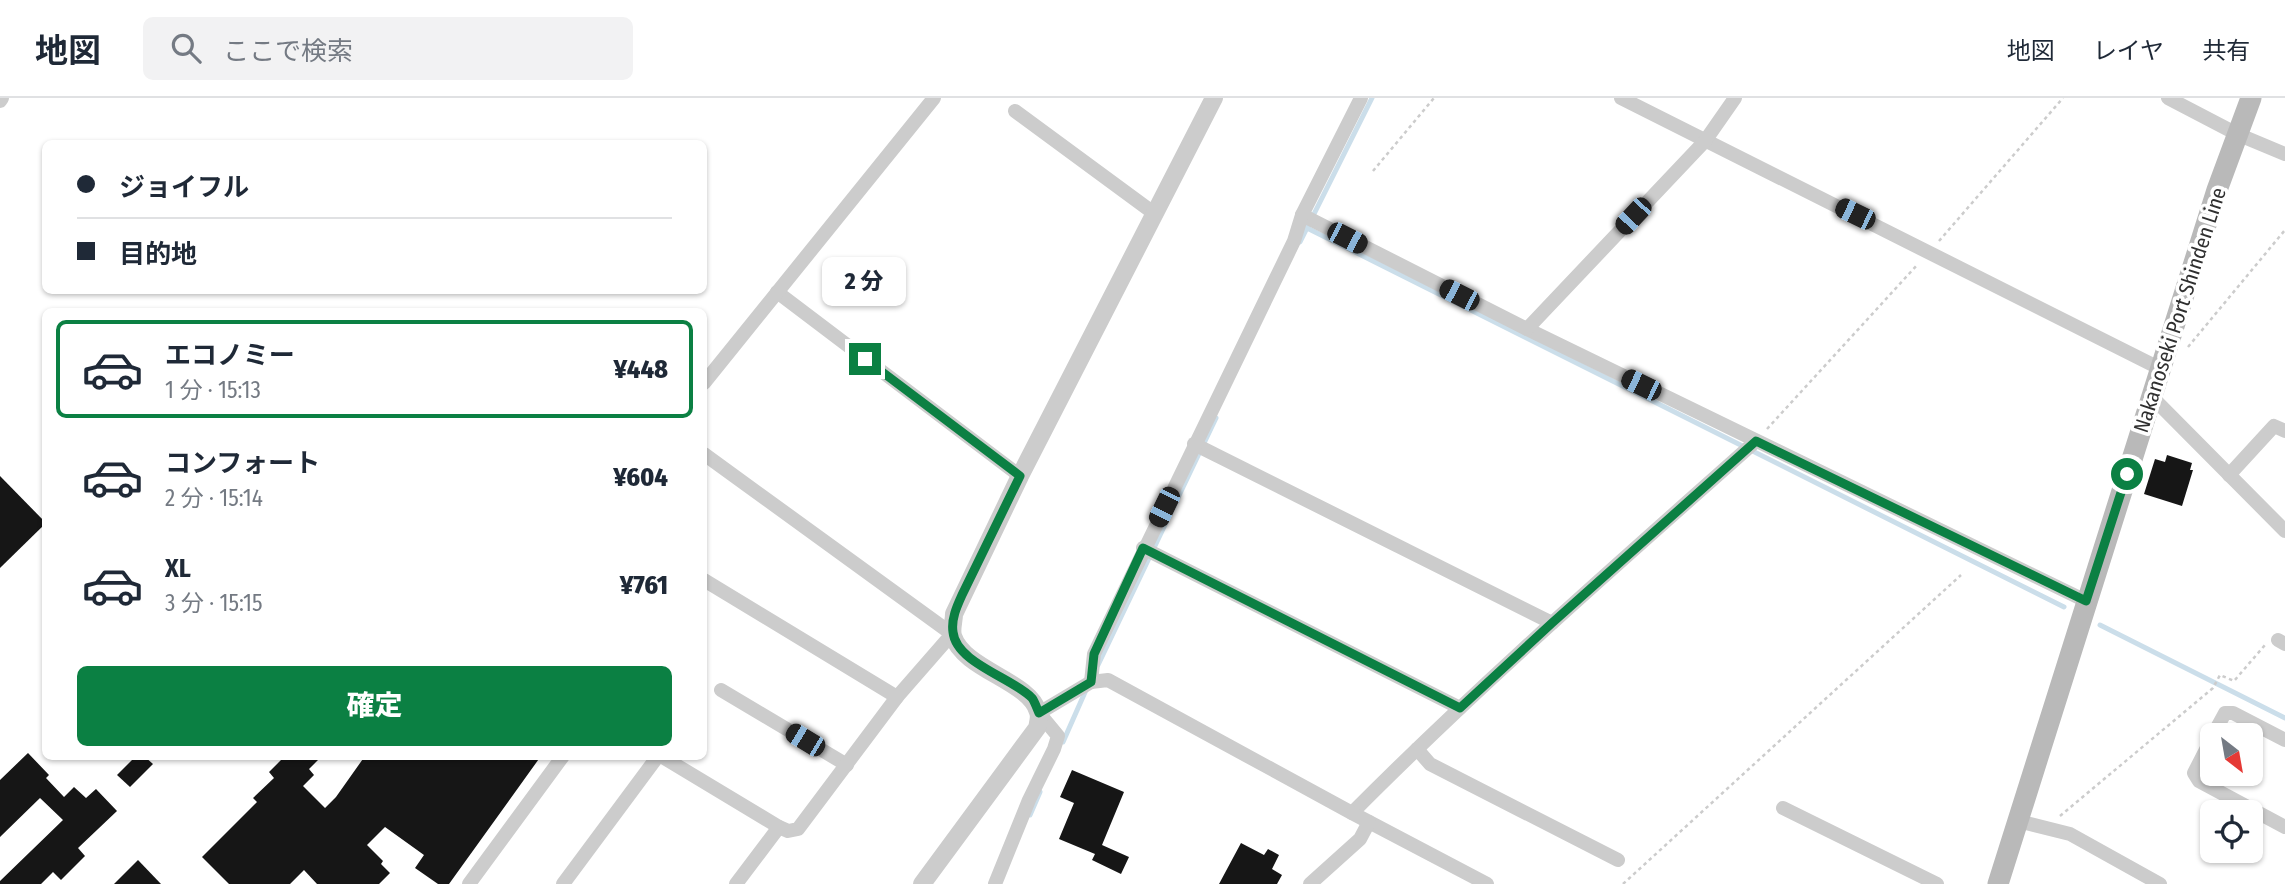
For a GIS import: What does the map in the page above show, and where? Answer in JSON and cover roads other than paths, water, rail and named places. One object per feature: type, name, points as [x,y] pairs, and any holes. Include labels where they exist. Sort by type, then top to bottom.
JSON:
[{"type":"main road","name":"Nakanoseki Port Shinden Line","points":[[1998,884],[2214,200],[2251,98]]},
{"type":"street","points":[[707,379],[934,98]]},
{"type":"street","points":[[667,760],[779,827],[788,831],[798,829],[897,697],[953,634],[954,614],[962,595],[1214,98]]},
{"type":"street","points":[[1091,682],[1094,654],[1143,548],[1361,98]]},
{"type":"street","points":[[1621,98],[2161,369]]},
{"type":"street","points":[[1527,329],[1704,141],[1735,98]]},
{"type":"street","points":[[2168,98],[2237,134],[2285,154]]},
{"type":"street","points":[[1016,111],[1155,214]]},
{"type":"street","points":[[1302,215],[1527,329],[2086,601]]},
{"type":"street","points":[[777,292],[1020,476]]},
{"type":"street","points":[[2152,397],[2285,531]]},
{"type":"street","points":[[2229,475],[2274,426],[2285,431]]},
{"type":"street","points":[[1352,813],[1552,623],[1756,441]]},
{"type":"street","points":[[1194,444],[1552,623]]},
{"type":"street","points":[[707,456],[953,634],[960,648],[973,660],[1032,699],[1039,713],[1058,736],[995,884]]},
{"type":"street","points":[[1143,548],[1460,708]]},
{"type":"street","points":[[707,582],[897,697]]},
{"type":"street","points":[[1039,713],[1091,682],[1108,680],[1488,884]]},
{"type":"street","points":[[721,690],[847,765]]},
{"type":"street","points":[[922,884],[1037,728],[1039,713]]},
{"type":"street","points":[[2220,723],[2225,713],[2233,713],[2252,723]]},
{"type":"street","points":[[2263,729],[2285,740]]},
{"type":"street","points":[[1417,749],[1430,764],[1618,860]]},
{"type":"street","points":[[469,884],[560,760]]},
{"type":"street","points":[[563,884],[657,760]]},
{"type":"street","points":[[2200,761],[2194,773],[2200,782]]},
{"type":"street","points":[[2208,786],[2285,827]]},
{"type":"street","points":[[1783,808],[1937,884]]},
{"type":"street","points":[[2018,821],[2070,834],[2161,884]]},
{"type":"street","points":[[1310,884],[1360,839],[1369,822]]},
{"type":"street","points":[[736,884],[779,827]]},
{"type":"waterway","points":[[1300,242],[1372,98]]},
{"type":"waterway","points":[[1307,228],[2064,607]]},
{"type":"waterway","points":[[1098,665],[1216,418]]},
{"type":"waterway","points":[[2100,625],[2285,718]]},
{"type":"waterway","points":[[1063,742],[1086,690]]},
{"type":"waterway","points":[[1030,815],[1040,792]]}]
